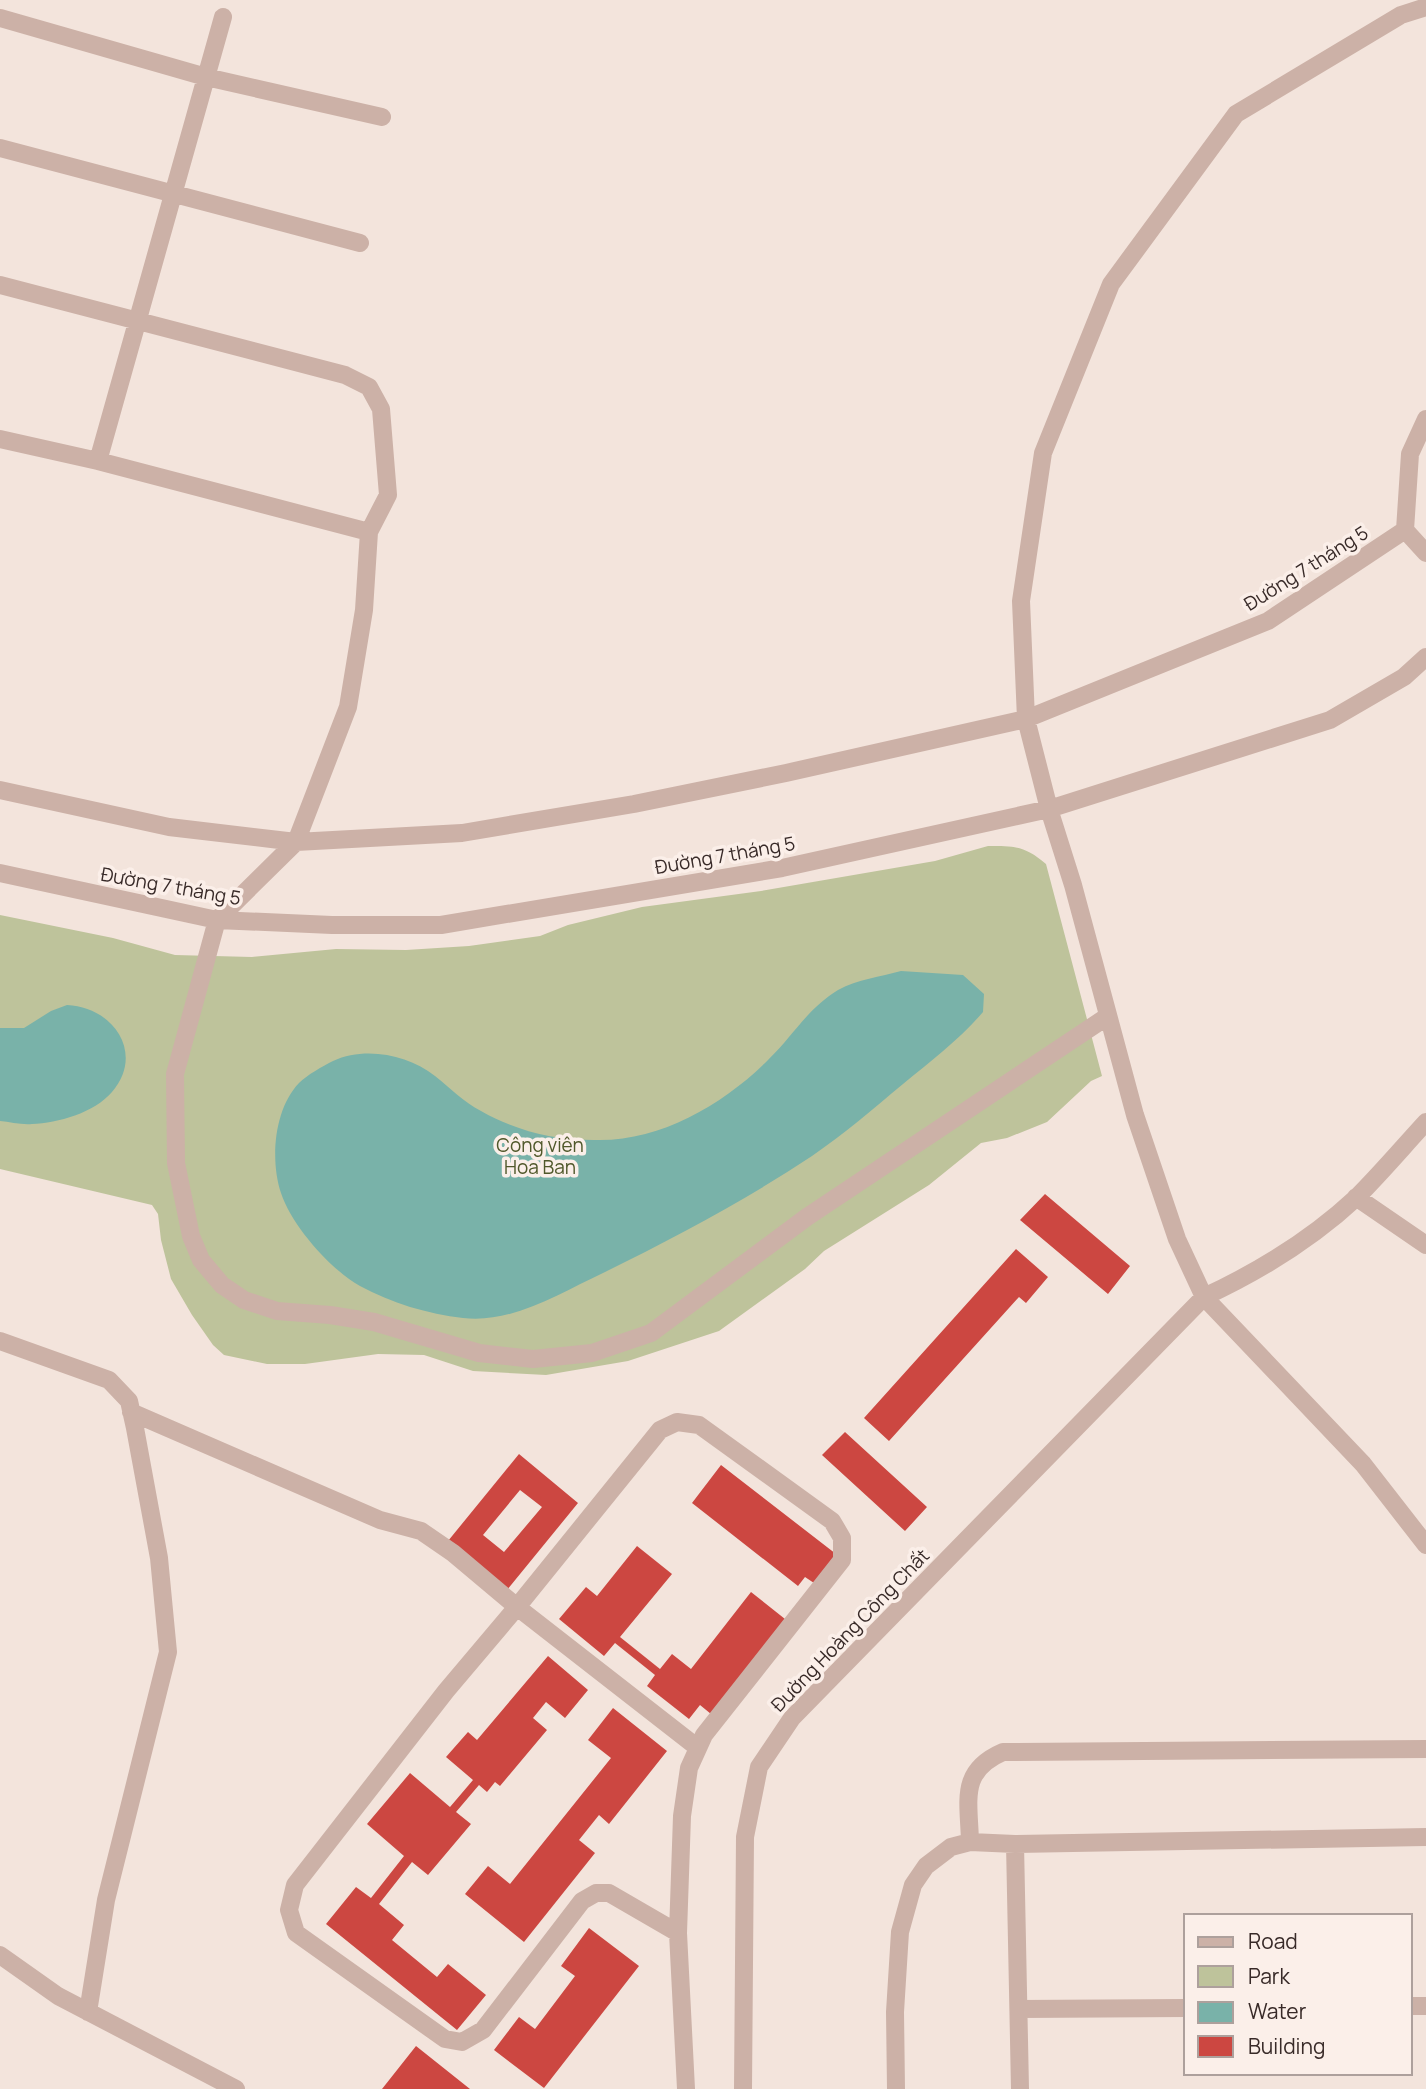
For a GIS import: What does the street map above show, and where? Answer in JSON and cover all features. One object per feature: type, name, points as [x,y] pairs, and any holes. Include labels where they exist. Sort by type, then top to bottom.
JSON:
[{"type":"street","points":[[1426,7],[1401,15],[1236,114],[1111,284],[1043,453],[1021,601],[1027,719],[1049,808],[1073,885],[1135,1115],[1177,1239],[1204,1297],[1363,1464],[1426,1545]]},
{"type":"street","points":[[98,461],[223,17]]},
{"type":"street","points":[[0,18],[205,77],[382,117]]},
{"type":"street","points":[[0,148],[360,243]]},
{"type":"street","points":[[0,285],[345,375],[369,387],[381,410],[388,495],[369,531],[364,610],[348,707],[296,842],[217,920],[175,1074],[176,1163],[191,1236],[201,1260],[222,1285],[244,1300],[277,1311],[373,1322],[479,1353],[533,1359],[592,1353],[651,1333],[807,1217],[1108,1016]]},
{"type":"street","points":[[1426,419],[1410,454],[1405,530],[1426,553]]},
{"type":"street","points":[[0,439],[98,461],[369,531]]},
{"type":"street","name":"Đường 7 tháng 5","points":[[0,790],[169,827],[296,842],[476,830],[646,801],[1027,719],[1268,621],[1405,530]]},
{"type":"street","name":"Đường 7 tháng 5","points":[[0,873],[217,920],[332,925],[441,925],[782,868],[1049,808],[1330,720],[1404,677],[1426,657]]},
{"type":"street","name":"Đường Hoàng Công Chất","points":[[743,2089],[745,1837],[759,1767],[792,1718],[1204,1297],[1253,1272],[1320,1227],[1356,1197],[1426,1122]]},
{"type":"street","points":[[1356,1197],[1426,1245]]},
{"type":"street","points":[[0,1341],[109,1380],[129,1401],[159,1558],[168,1653],[106,1900],[88,2012]]},
{"type":"street","points":[[131,1412],[380,1520],[422,1531],[698,1748]]},
{"type":"street","points":[[678,1933],[609,1893],[596,1893],[582,1901],[483,2031],[462,2042],[445,2039],[296,1933],[289,1910],[295,1885],[446,1691],[660,1430],[677,1422],[699,1425],[832,1521],[842,1538],[842,1560],[704,1735],[689,1768],[682,1816],[678,1933],[686,2089]]},
{"type":"street","points":[[970,1842],[969,1794],[973,1774],[986,1759],[1003,1752],[1426,1749]]},
{"type":"street","points":[[896,2089],[895,2012],[900,1932],[913,1885],[926,1866],[951,1847],[970,1842],[1015,1844],[1426,1838]]},
{"type":"street","points":[[1015,1844],[1020,2089]]},
{"type":"street","points":[[0,1955],[58,1996],[236,2089]]},
{"type":"street","points":[[1020,2009],[1184,2008]]},
{"type":"green space","name":"Công viên Hoa Ban","points":[[988,846],[1019,848],[1046,864],[1102,1076],[1091,1081],[1047,1122],[1007,1138],[981,1143],[929,1185],[824,1251],[805,1269],[719,1331],[628,1361],[546,1375],[473,1371],[424,1355],[378,1354],[305,1364],[267,1364],[224,1355],[213,1345],[192,1315],[171,1279],[161,1240],[158,1214],[152,1205],[0,1169],[0,915],[113,938],[175,955],[252,957],[336,949],[406,950],[469,946],[540,936],[568,925],[642,907],[761,891],[935,861]]},
{"type":"water","points":[[901,971],[963,975],[984,994],[983,1012],[945,1050],[824,1148],[787,1172],[656,1246],[553,1298],[517,1312],[481,1319],[436,1314],[384,1298],[360,1286],[313,1246],[286,1206],[281,1193],[275,1151],[284,1107],[299,1083],[333,1061],[346,1056],[373,1054],[400,1058],[435,1076],[475,1107],[524,1130],[569,1139],[624,1138],[670,1126],[713,1104],[751,1076],[809,1014],[838,990],[853,983]]},
{"type":"water","points":[[67,1005],[84,1008],[111,1023],[125,1048],[126,1063],[121,1077],[112,1092],[96,1106],[75,1116],[32,1124],[0,1121],[0,1028],[24,1028],[51,1011]]},
{"type":"building","points":[[1045,1194],[1130,1266],[1108,1294],[1020,1220]]},
{"type":"building","points":[[1016,1249],[1048,1277],[1026,1303],[1019,1297],[889,1441],[864,1418]]},
{"type":"building","points":[[845,1432],[927,1507],[905,1531],[822,1455]]},
{"type":"building","points":[[519,1454],[578,1503],[507,1590],[448,1541]],"holes":[[[520,1490],[542,1507],[504,1552],[483,1535]]]},
{"type":"building","points":[[721,1465],[836,1554],[814,1583],[805,1577],[798,1586],[692,1503]]},
{"type":"building","points":[[637,1546],[672,1574],[620,1637],[660,1669],[672,1654],[691,1669],[751,1592],[785,1619],[711,1714],[700,1705],[689,1719],[647,1686],[655,1675],[615,1643],[604,1656],[559,1619],[586,1587],[597,1596]]},
{"type":"building","points":[[548,1656],[588,1690],[565,1718],[546,1702],[533,1718],[547,1730],[500,1786],[495,1782],[487,1792],[479,1785],[456,1812],[471,1824],[428,1875],[412,1862],[379,1904],[404,1925],[392,1940],[437,1977],[448,1964],[486,1995],[457,2030],[326,1924],[356,1887],[371,1898],[404,1856],[367,1824],[410,1773],[450,1807],[473,1780],[446,1757],[468,1732],[477,1740]]},
{"type":"building","points":[[613,1708],[667,1751],[609,1824],[599,1815],[579,1840],[595,1853],[524,1942],[465,1894],[488,1866],[510,1884],[611,1758],[588,1740]]},
{"type":"building","points":[[589,1928],[639,1966],[544,2088],[494,2050],[519,2017],[535,2029],[575,1976],[561,1966]]},
{"type":"building","points":[[416,2046],[470,2089],[382,2089]]}]
